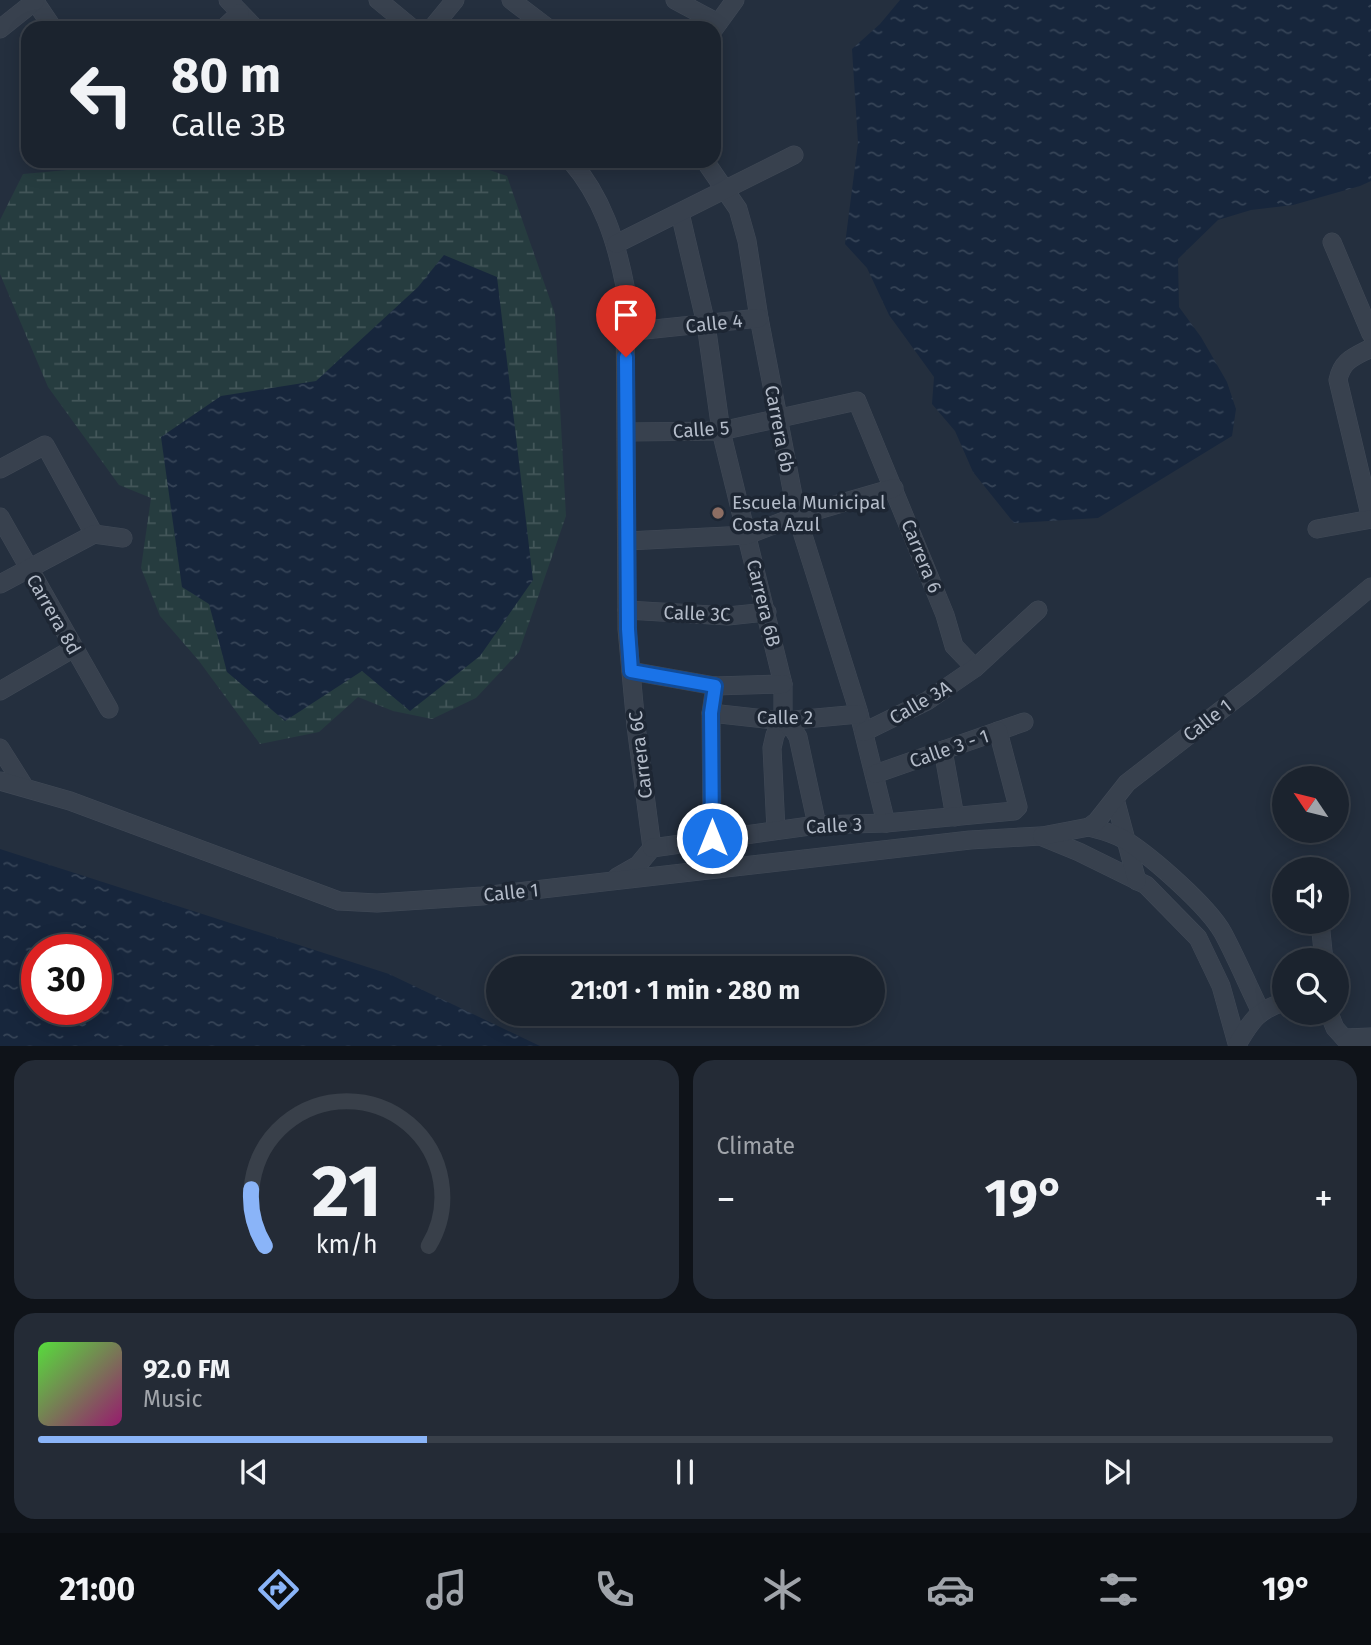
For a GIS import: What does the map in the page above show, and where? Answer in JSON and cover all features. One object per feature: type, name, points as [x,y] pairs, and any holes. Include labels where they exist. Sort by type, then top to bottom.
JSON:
[{"type":"street","points":[[378,0],[400,21]]},
{"type":"street","points":[[438,21],[455,0]]},
{"type":"street","points":[[511,0],[539,21]]},
{"type":"street","points":[[675,0],[708,21]]},
{"type":"street","points":[[720,21],[735,0]]},
{"type":"street","points":[[0,29],[35,1],[48,21]]},
{"type":"street","points":[[234,7],[248,21]]},
{"type":"street","points":[[617,244],[794,155]]},
{"type":"street","name":"Carrera 6C","points":[[581,168],[617,244],[625,286],[627,610],[631,671],[652,848]]},
{"type":"street","name":"Carrera 6b","points":[[710,168],[738,209],[747,240],[797,516],[859,714],[886,823]]},
{"type":"street","name":"Carrera 6B","points":[[680,213],[706,324],[721,431],[783,684],[783,721],[772,747],[776,830]]},
{"type":"street","points":[[1332,242],[1371,334]]},
{"type":"street","name":"Calle 4","points":[[626,332],[759,318]]},
{"type":"street","points":[[1317,529],[1371,519],[1338,380],[1340,368],[1348,360],[1371,348]]},
{"type":"street","name":"Calle 5","points":[[626,432],[721,431],[857,401]]},
{"type":"street","name":"Carrera 6","points":[[857,401],[945,615],[954,646],[975,668]]},
{"type":"street","points":[[0,469],[45,445],[94,534]]},
{"type":"street","points":[[627,541],[747,535],[797,516],[894,488]]},
{"type":"street","name":"Carrera 8d","points":[[0,517],[27,569],[109,709]]},
{"type":"street","points":[[0,584],[94,534],[123,538]]},
{"type":"street","name":"Calle 1","points":[[0,780],[24,786],[339,901],[377,903],[482,896],[970,840],[1040,836],[1089,827],[1105,813],[1127,783],[1251,687],[1371,587]]},
{"type":"street","name":"Calle 3C","points":[[627,610],[728,616],[767,612]]},
{"type":"street","name":"Calle 3A","points":[[864,732],[926,701],[975,668],[1038,610]]},
{"type":"street","points":[[0,691],[74,648]]},
{"type":"street","points":[[631,671],[715,686],[783,684]]},
{"type":"street","points":[[712,838],[711,713],[715,686]]},
{"type":"street","name":"Calle 2","points":[[711,713],[783,721],[859,714]]},
{"type":"street","points":[[783,721],[798,737],[817,825]]},
{"type":"street","name":"Calle 3 - 1","points":[[875,774],[1024,723]]},
{"type":"street","name":"Calle 3","points":[[652,848],[817,825],[886,823],[1017,810],[998,732]]},
{"type":"street","points":[[0,748],[24,786]]},
{"type":"street","points":[[943,750],[955,817]]},
{"type":"street","points":[[1115,799],[1137,881]]},
{"type":"street","points":[[1089,827],[1125,840],[1210,914],[1223,933],[1261,1013]]},
{"type":"street","name":"Calle 1","points":[[1040,836],[1146,885],[1198,938],[1221,986],[1238,1045]]},
{"type":"street","points":[[611,881],[638,865],[652,848]]},
{"type":"street","points":[[1238,1045],[1254,1017],[1272,1005]]},
{"type":"street","points":[[1334,1025],[1344,1038],[1371,1037]]},
{"type":"green space","points":[[89,168],[484,168],[507,176],[555,314],[566,516],[519,652],[476,698],[432,719],[393,711],[358,697],[319,732],[260,744],[199,661],[160,616],[141,568],[151,498],[119,485],[48,387],[0,274],[0,220],[23,174]]},
{"type":"water","points":[[900,0],[1371,0],[1371,181],[1293,205],[1251,210],[1218,220],[1178,259],[1179,307],[1201,337],[1227,382],[1236,409],[1232,436],[1098,518],[1014,523],[973,472],[955,431],[932,404],[934,377],[889,315],[867,268],[845,244],[858,143],[852,49],[880,24]]},
{"type":"water","points":[[444,255],[497,277],[533,580],[480,656],[410,711],[362,671],[285,721],[227,672],[209,604],[182,587],[161,437],[221,396],[316,381],[418,287]]},
{"type":"water","points":[[0,849],[389,974],[486,1020],[486,1026],[498,1026],[540,1046],[0,1046]]},
{"type":"place","name":"Escuela Municipal Costa Azul","points":[[718,513]]},
{"type":"route","points":[[626,357],[628,629],[631,671],[715,686],[711,713],[712,838]]}]
